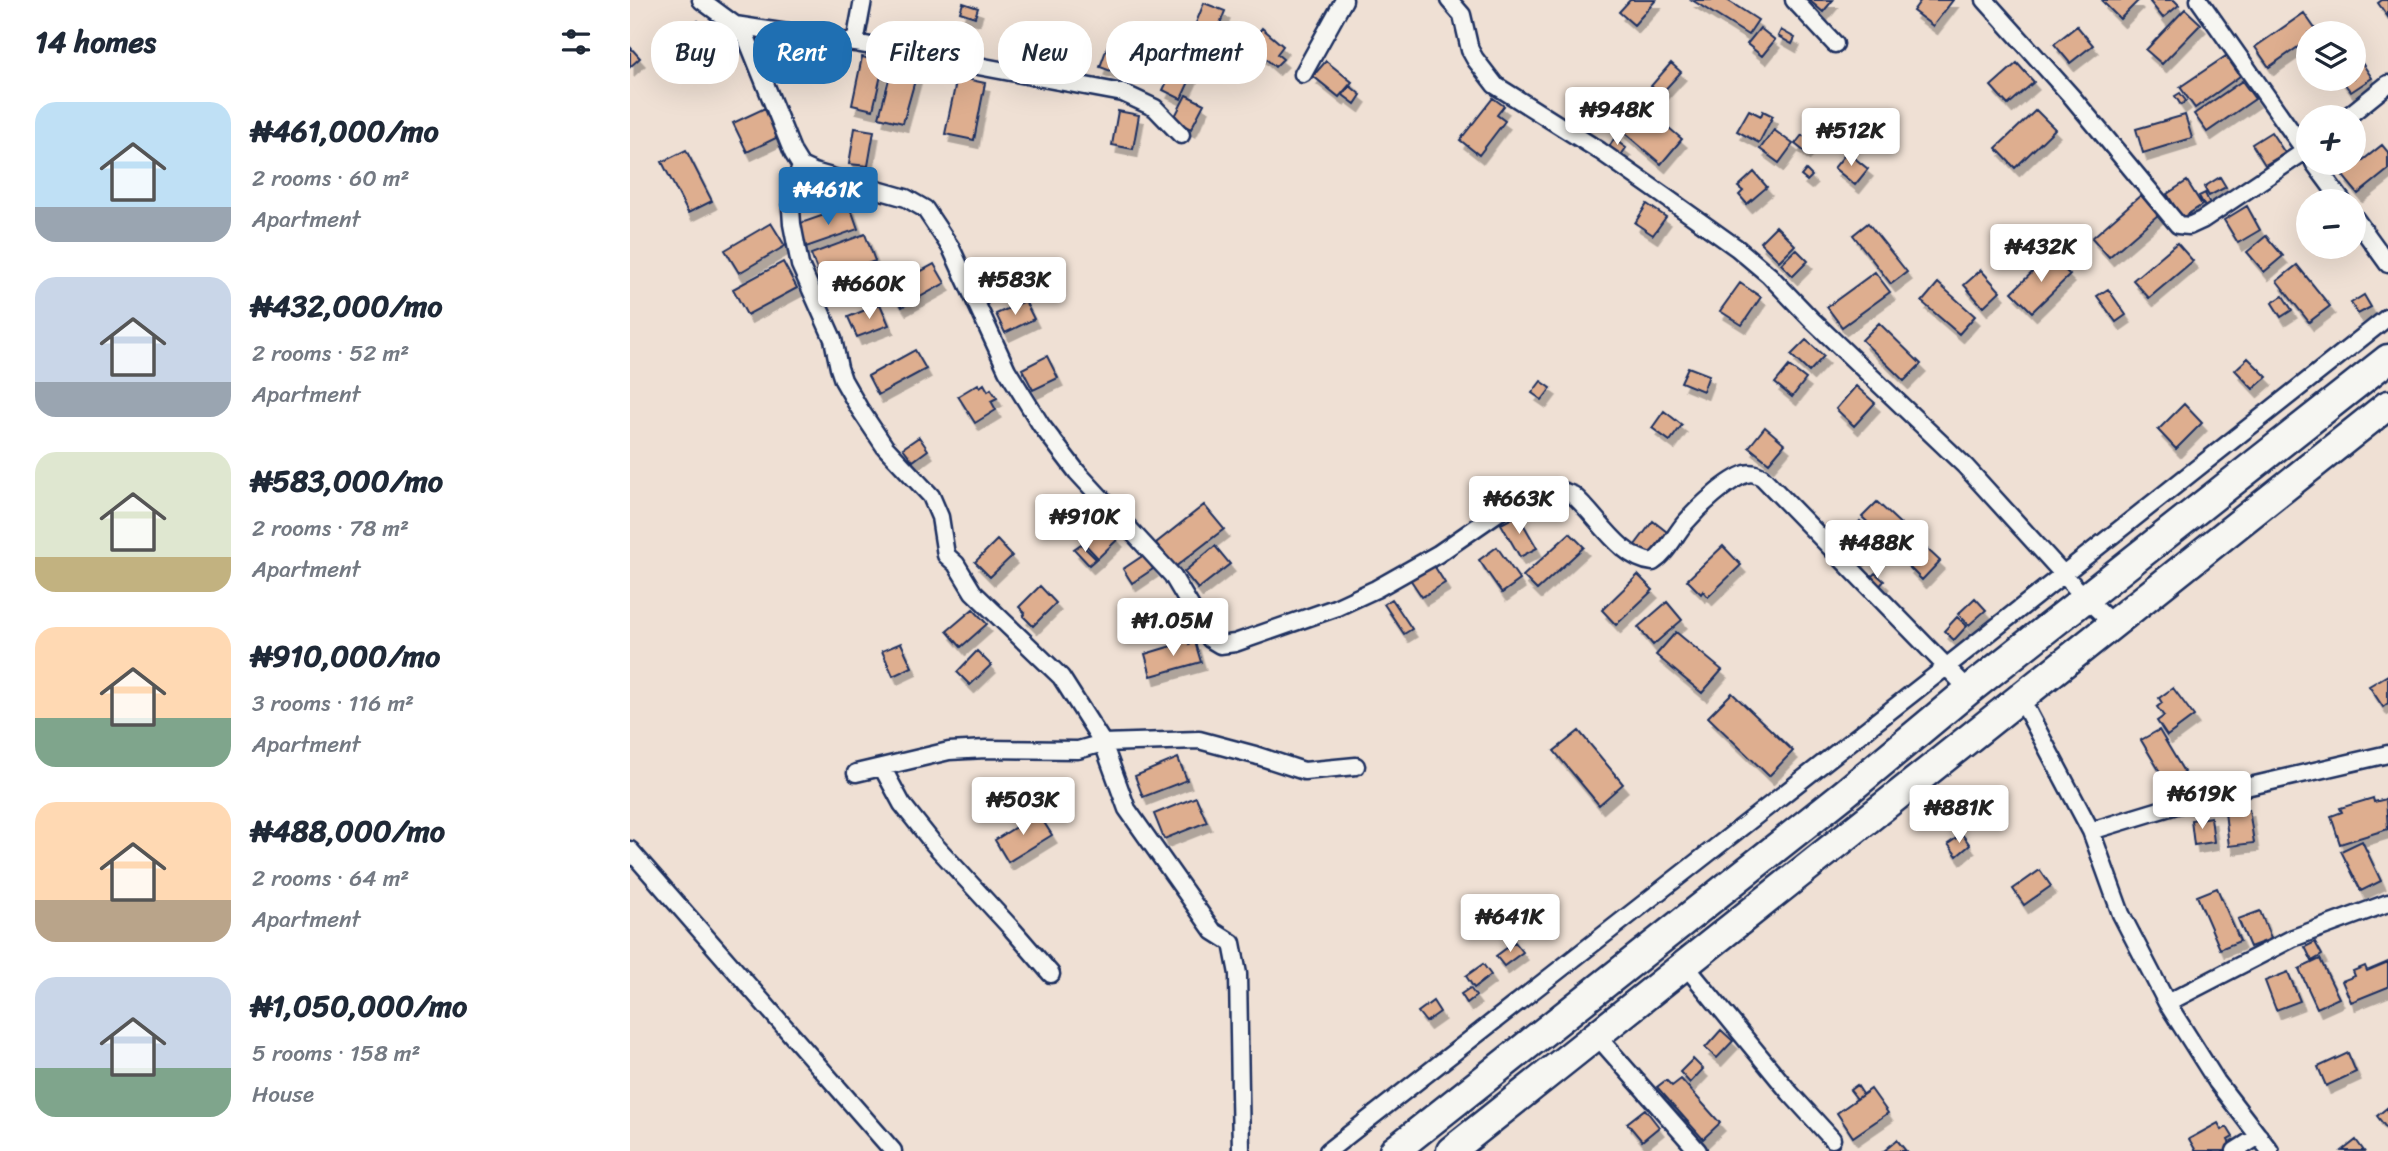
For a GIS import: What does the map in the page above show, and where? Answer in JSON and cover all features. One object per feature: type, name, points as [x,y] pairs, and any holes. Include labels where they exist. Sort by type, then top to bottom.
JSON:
[{"type":"highway","points":[[1394,1151],[1833,803],[1969,690],[2388,359]]},
{"type":"highway","points":[[1451,1151],[2388,405]]},
{"type":"street","points":[[701,0],[731,21]]},
{"type":"street","points":[[855,43],[863,0]]},
{"type":"street","points":[[1303,74],[1344,0]]},
{"type":"street","points":[[1449,0],[1462,15],[1470,50],[1495,85],[1600,151],[1737,247],[1965,466],[2085,598],[2112,623]]},
{"type":"street","points":[[1794,0],[1835,44]]},
{"type":"street","points":[[1985,0],[2064,87],[2178,225],[2189,226],[2202,220],[2296,163]]},
{"type":"street","points":[[2199,0],[2296,137]]},
{"type":"street","points":[[739,25],[855,43],[1124,93],[1155,108],[1181,135]]},
{"type":"street","points":[[739,29],[747,39],[793,153],[801,166],[906,198],[925,209],[951,248],[1007,370],[1041,425],[1077,472],[1172,575],[1210,639],[1220,645],[1235,643],[1335,608],[1376,589],[1438,554],[1503,509],[1555,491],[1573,495],[1625,550],[1637,559],[1653,562],[1685,523],[1725,486],[1752,473],[1762,477],[1969,690]]},
{"type":"street","points":[[2362,105],[2388,84]]},
{"type":"street","points":[[801,166],[792,193],[791,209],[800,265],[833,340],[839,368],[859,408],[885,447],[931,496],[940,517],[946,555],[956,564],[973,592],[1061,677],[1103,743],[1127,809],[1213,931],[1231,943],[1238,974],[1241,1151]]},
{"type":"street","points":[[2366,234],[2388,264]]},
{"type":"street","points":[[1328,1151],[2388,317]]},
{"type":"street","points":[[2020,696],[2091,831],[2121,914],[2167,1003],[2217,1082],[2270,1151]]},
{"type":"street","points":[[856,773],[949,751],[1078,750],[1103,743],[1199,740],[1304,771],[1356,766]]},
{"type":"street","points":[[2091,831],[2203,797],[2388,754]]},
{"type":"street","points":[[882,767],[902,804],[925,834],[1051,974]]},
{"type":"street","points":[[630,850],[893,1151]]},
{"type":"street","points":[[2167,1003],[2292,938],[2388,903]]},
{"type":"street","points":[[1685,965],[1790,1093],[1832,1139]]},
{"type":"street","points":[[1596,1035],[1698,1151]]},
{"type":"street","points":[[2235,1151],[2259,1136]]},
{"type":"building","points":[[1630,0],[1656,0],[1634,25],[1619,12]]},
{"type":"building","points":[[1692,0],[1727,0],[1758,20],[1748,35]]},
{"type":"building","points":[[1809,0],[1833,0],[1823,12]]},
{"type":"building","points":[[1921,0],[1953,0],[1933,26],[1913,11]]},
{"type":"building","points":[[2103,0],[2137,0],[2138,1],[2120,19]]},
{"type":"building","points":[[2174,0],[2179,5],[2163,18],[2150,2]]},
{"type":"building","points":[[2388,0],[2388,17],[2378,3]]},
{"type":"building","points":[[963,3],[978,8],[975,17],[960,12]]},
{"type":"building","points":[[1204,3],[1225,11],[1221,21],[1197,21]]},
{"type":"building","points":[[2185,9],[2201,24],[2162,64],[2146,50]]},
{"type":"building","points":[[2304,13],[2310,21],[2296,21],[2296,48],[2269,67],[2255,47]]},
{"type":"building","points":[[2077,26],[2093,45],[2070,63],[2054,44]]},
{"type":"building","points":[[1760,28],[1775,40],[1762,56],[1747,44]]},
{"type":"building","points":[[1781,30],[1795,38],[1792,44],[1778,36]]},
{"type":"building","points":[[1267,32],[1283,46],[1277,54],[1283,59],[1275,67],[1267,60]]},
{"type":"building","points":[[630,47],[640,58],[630,67]]},
{"type":"building","points":[[1106,50],[1106,69],[1100,67]]},
{"type":"building","points":[[2226,56],[2240,76],[2195,108],[2180,87]]},
{"type":"building","points":[[862,57],[866,58],[866,84],[879,84],[873,110],[852,105]]},
{"type":"building","points":[[1326,61],[1352,82],[1339,97],[1313,76]]},
{"type":"building","points":[[1671,63],[1681,72],[1661,94],[1651,86]]},
{"type":"building","points":[[2017,63],[2034,82],[2008,105],[1991,86]]},
{"type":"building","points":[[2366,69],[2372,78],[2366,82]]},
{"type":"building","points":[[2242,81],[2255,99],[2207,132],[2194,114]]},
{"type":"building","points":[[985,83],[974,140],[945,134],[956,84]]},
{"type":"building","points":[[888,84],[914,84],[903,123],[879,117]]},
{"type":"building","points":[[1166,84],[1188,84],[1181,99],[1163,90]]},
{"type":"building","points":[[1350,86],[1361,95],[1355,104],[1343,95]]},
{"type":"building","points":[[2180,93],[2186,101],[2181,105],[2175,96]]},
{"type":"building","points":[[1186,95],[1204,104],[1191,129],[1173,120]]},
{"type":"building","points":[[1493,98],[1504,106],[1497,115],[1505,121],[1479,155],[1460,140]]},
{"type":"building","points":[[1642,105],[1682,139],[1661,164],[1621,130]]},
{"type":"building","points":[[765,108],[778,137],[747,152],[733,123]]},
{"type":"building","points":[[1749,110],[1761,116],[1763,111],[1773,116],[1759,143],[1737,131]]},
{"type":"building","points":[[2036,110],[2055,129],[2015,168],[1996,148]]},
{"type":"building","points":[[1118,111],[1139,115],[1133,149],[1112,145]]},
{"type":"building","points":[[2185,115],[2192,138],[2143,153],[2136,129]]},
{"type":"building","points":[[855,128],[874,131],[868,166],[849,164]]},
{"type":"building","points":[[1774,130],[1793,144],[1779,163],[1760,149]]},
{"type":"building","points":[[2271,132],[2285,153],[2265,165],[2252,144]]},
{"type":"building","points":[[1802,135],[1812,142],[1805,152],[1795,144]]},
{"type":"building","points":[[1614,139],[1626,148],[1621,155],[1609,147]]},
{"type":"building","points":[[2382,145],[2388,152],[2388,170],[2364,189],[2354,189],[2343,176],[2366,175],[2366,158]]},
{"type":"building","points":[[686,150],[712,201],[688,213],[662,162]]},
{"type":"building","points":[[1847,152],[1868,169],[1855,185],[1834,168]]},
{"type":"building","points":[[1806,170],[1812,176],[1807,181],[1801,176]]},
{"type":"building","points":[[1754,172],[1767,187],[1747,204],[1739,195],[1743,191],[1738,187]]},
{"type":"building","points":[[2220,177],[2226,187],[2209,196],[2204,187]]},
{"type":"building","points":[[2187,181],[2202,205],[2182,218],[2167,194]]},
{"type":"building","points":[[2205,193],[2210,204],[2205,207],[2199,196]]},
{"type":"building","points":[[2141,195],[2158,215],[2109,257],[2092,238]]},
{"type":"building","points":[[1647,204],[1666,217],[1653,235],[1635,223]]},
{"type":"building","points":[[850,206],[858,229],[806,247],[798,224]]},
{"type":"building","points":[[2247,206],[2260,230],[2238,243],[2224,220]]},
{"type":"building","points":[[771,223],[785,246],[739,273],[725,250]]},
{"type":"building","points":[[1868,223],[1907,272],[1891,284],[1853,235]]},
{"type":"building","points":[[1776,226],[1795,245],[1779,261],[1760,242]]},
{"type":"building","points":[[865,234],[875,261],[821,281],[811,254]]},
{"type":"building","points":[[2266,236],[2283,256],[2264,272],[2247,252]]},
{"type":"building","points":[[2177,243],[2193,261],[2149,298],[2133,280]]},
{"type":"building","points":[[1796,249],[1808,261],[1793,276],[1781,264]]},
{"type":"building","points":[[2050,255],[2070,275],[2032,312],[2012,292]]},
{"type":"building","points":[[783,262],[797,288],[747,315],[733,289]]},
{"type":"building","points":[[934,264],[945,283],[902,307],[890,288]]},
{"type":"building","points":[[2297,265],[2330,306],[2309,322],[2277,281]]},
{"type":"building","points":[[1981,270],[2000,291],[1983,307],[1964,285]]},
{"type":"building","points":[[1875,272],[1890,292],[1842,327],[1827,307]]},
{"type":"building","points":[[1740,283],[1761,297],[1742,325],[1720,311]]},
{"type":"building","points":[[1938,283],[1975,316],[1959,334],[1922,302]]},
{"type":"building","points":[[2108,289],[2126,315],[2116,322],[2097,296]]},
{"type":"building","points":[[2364,295],[2371,307],[2358,314],[2351,303]]},
{"type":"building","points":[[2283,296],[2292,310],[2281,317],[2272,303]]},
{"type":"building","points":[[1025,301],[1034,319],[1005,333],[996,314]]},
{"type":"building","points":[[880,304],[889,325],[857,337],[848,317]]},
{"type":"building","points":[[1879,323],[1921,364],[1904,381],[1862,340]]},
{"type":"building","points":[[1806,340],[1824,356],[1809,372],[1791,355]]},
{"type":"building","points":[[915,350],[926,369],[878,395],[868,376]]},
{"type":"building","points":[[1047,356],[1058,378],[1033,390],[1022,369]]},
{"type":"building","points":[[2248,358],[2267,377],[2253,389],[2235,370]]},
{"type":"building","points":[[1789,366],[1806,379],[1792,397],[1775,383]]},
{"type":"building","points":[[1688,367],[1709,375],[1703,391],[1681,382]]},
{"type":"building","points":[[1541,381],[1551,388],[1542,400],[1532,393]]},
{"type":"building","points":[[978,384],[980,387],[984,384],[988,391],[991,389],[997,398],[991,401],[996,410],[975,423],[958,396]]},
{"type":"building","points":[[1856,386],[1875,403],[1854,426],[1836,409]]},
{"type":"building","points":[[2184,404],[2202,423],[2176,449],[2158,430]]},
{"type":"building","points":[[1664,411],[1682,425],[1670,441],[1652,428]]},
{"type":"building","points":[[1765,427],[1785,444],[1769,463],[1749,447]]},
{"type":"building","points":[[919,437],[928,450],[913,461],[903,448]]},
{"type":"building","points":[[1877,502],[1940,561],[1922,580],[1908,566],[1911,563],[1862,517]]},
{"type":"building","points":[[1204,505],[1224,529],[1175,567],[1156,543]]},
{"type":"building","points":[[1518,515],[1537,548],[1520,557],[1501,524]]},
{"type":"building","points":[[1653,521],[1667,532],[1649,555],[1635,545]]},
{"type":"building","points":[[1860,521],[1878,539],[1860,558],[1841,541]]},
{"type":"building","points":[[1102,522],[1118,539],[1098,558],[1082,541]]},
{"type":"building","points":[[1570,533],[1584,547],[1537,590],[1523,576]]},
{"type":"building","points":[[997,540],[1012,556],[990,577],[975,562]]},
{"type":"building","points":[[1081,544],[1096,559],[1089,565],[1074,549]]},
{"type":"building","points":[[1215,546],[1230,564],[1198,589],[1184,572]]},
{"type":"building","points":[[1723,546],[1741,565],[1708,597],[1687,580]]},
{"type":"building","points":[[1497,547],[1520,580],[1502,593],[1479,560]]},
{"type":"building","points":[[1144,555],[1153,569],[1132,583],[1123,569]]},
{"type":"building","points":[[1433,564],[1445,583],[1422,597],[1410,579]]},
{"type":"building","points":[[1875,573],[1884,581],[1878,588],[1869,579]]},
{"type":"building","points":[[1638,575],[1653,590],[1616,625],[1602,610]]},
{"type":"building","points":[[1040,586],[1056,603],[1033,626],[1023,616],[1025,613],[1019,607]]},
{"type":"building","points":[[1975,598],[1986,610],[1969,625],[1958,614]]},
{"type":"building","points":[[1392,599],[1412,629],[1404,634],[1384,604]]},
{"type":"building","points":[[1667,602],[1682,620],[1653,645],[1638,627]]},
{"type":"building","points":[[973,609],[987,624],[961,647],[947,631]]},
{"type":"building","points":[[1957,617],[1967,626],[1954,640],[1944,631]]},
{"type":"building","points":[[1676,632],[1722,670],[1702,693],[1656,655]]},
{"type":"building","points":[[1188,641],[1189,644],[1195,642],[1201,662],[1151,676],[1145,654]]},
{"type":"building","points":[[901,643],[912,667],[893,676],[882,651]]},
{"type":"building","points":[[977,651],[991,665],[970,685],[957,672]]},
{"type":"building","points":[[2388,675],[2388,703],[2383,707],[2369,686]]},
{"type":"building","points":[[2173,688],[2194,716],[2167,736],[2157,721],[2164,716],[2157,707],[2162,703],[2159,698]]},
{"type":"building","points":[[1732,693],[1793,751],[1769,776],[1708,717]]},
{"type":"building","points":[[2159,730],[2187,777],[2169,787],[2141,740]]},
{"type":"building","points":[[1579,731],[1623,784],[1599,805],[1554,751]]},
{"type":"building","points":[[1178,758],[1187,780],[1143,797],[1135,776]]},
{"type":"building","points":[[1196,797],[1207,822],[1164,839],[1154,814]]},
{"type":"building","points":[[2373,798],[2374,802],[2386,799],[2388,829],[2340,844],[2331,816],[2342,812],[2340,808]]},
{"type":"building","points":[[2249,809],[2254,843],[2229,846],[2225,812]]},
{"type":"building","points":[[1038,813],[1052,835],[1008,862],[995,840]]},
{"type":"building","points":[[2211,817],[2214,842],[2194,845],[2191,820]]},
{"type":"building","points":[[1962,834],[1970,845],[1957,856],[1948,844]]},
{"type":"building","points":[[2362,841],[2381,881],[2361,891],[2341,851]]},
{"type":"building","points":[[2040,870],[2051,886],[2024,905],[2013,889]]},
{"type":"building","points":[[2217,888],[2240,941],[2220,949],[2197,896]]},
{"type":"building","points":[[2260,911],[2271,939],[2250,947],[2238,919]]},
{"type":"building","points":[[1515,942],[1523,952],[1504,966],[1496,956]]},
{"type":"building","points":[[2315,942],[2322,955],[2312,961],[2305,947]]},
{"type":"building","points":[[2320,959],[2339,998],[2317,1008],[2299,969]]},
{"type":"building","points":[[2388,962],[2388,987],[2351,1002],[2342,981],[2355,976],[2353,971],[2365,966],[2367,971]]},
{"type":"building","points":[[1483,964],[1491,975],[1474,988],[1466,976]]},
{"type":"building","points":[[2288,972],[2300,1001],[2276,1010],[2265,981]]},
{"type":"building","points":[[1470,988],[1476,996],[1467,1003],[1461,994]]},
{"type":"building","points":[[1433,1001],[1440,1012],[1426,1022],[1418,1012]]},
{"type":"building","points":[[1721,1030],[1733,1041],[1717,1058],[1705,1048]]},
{"type":"building","points":[[2348,1053],[2356,1072],[2326,1086],[2318,1067]]},
{"type":"building","points":[[1693,1059],[1703,1069],[1690,1083],[1680,1072]]},
{"type":"building","points":[[1681,1079],[1720,1123],[1703,1139],[1657,1087],[1666,1080],[1672,1086]]},
{"type":"building","points":[[1857,1085],[1863,1094],[1857,1099],[1850,1090]]},
{"type":"building","points":[[1871,1089],[1888,1113],[1853,1137],[1837,1113]]},
{"type":"building","points":[[2388,1107],[2388,1130],[2377,1116]]},
{"type":"building","points":[[1645,1109],[1659,1127],[1642,1141],[1627,1123]]},
{"type":"building","points":[[2218,1123],[2222,1130],[2227,1127],[2233,1137],[2228,1140],[2232,1148],[2227,1151],[2196,1151],[2189,1139]]},
{"type":"building","points":[[1897,1140],[1906,1151],[1884,1151]]},
{"type":"building","points":[[2356,1140],[2364,1151],[2342,1151]]}]
